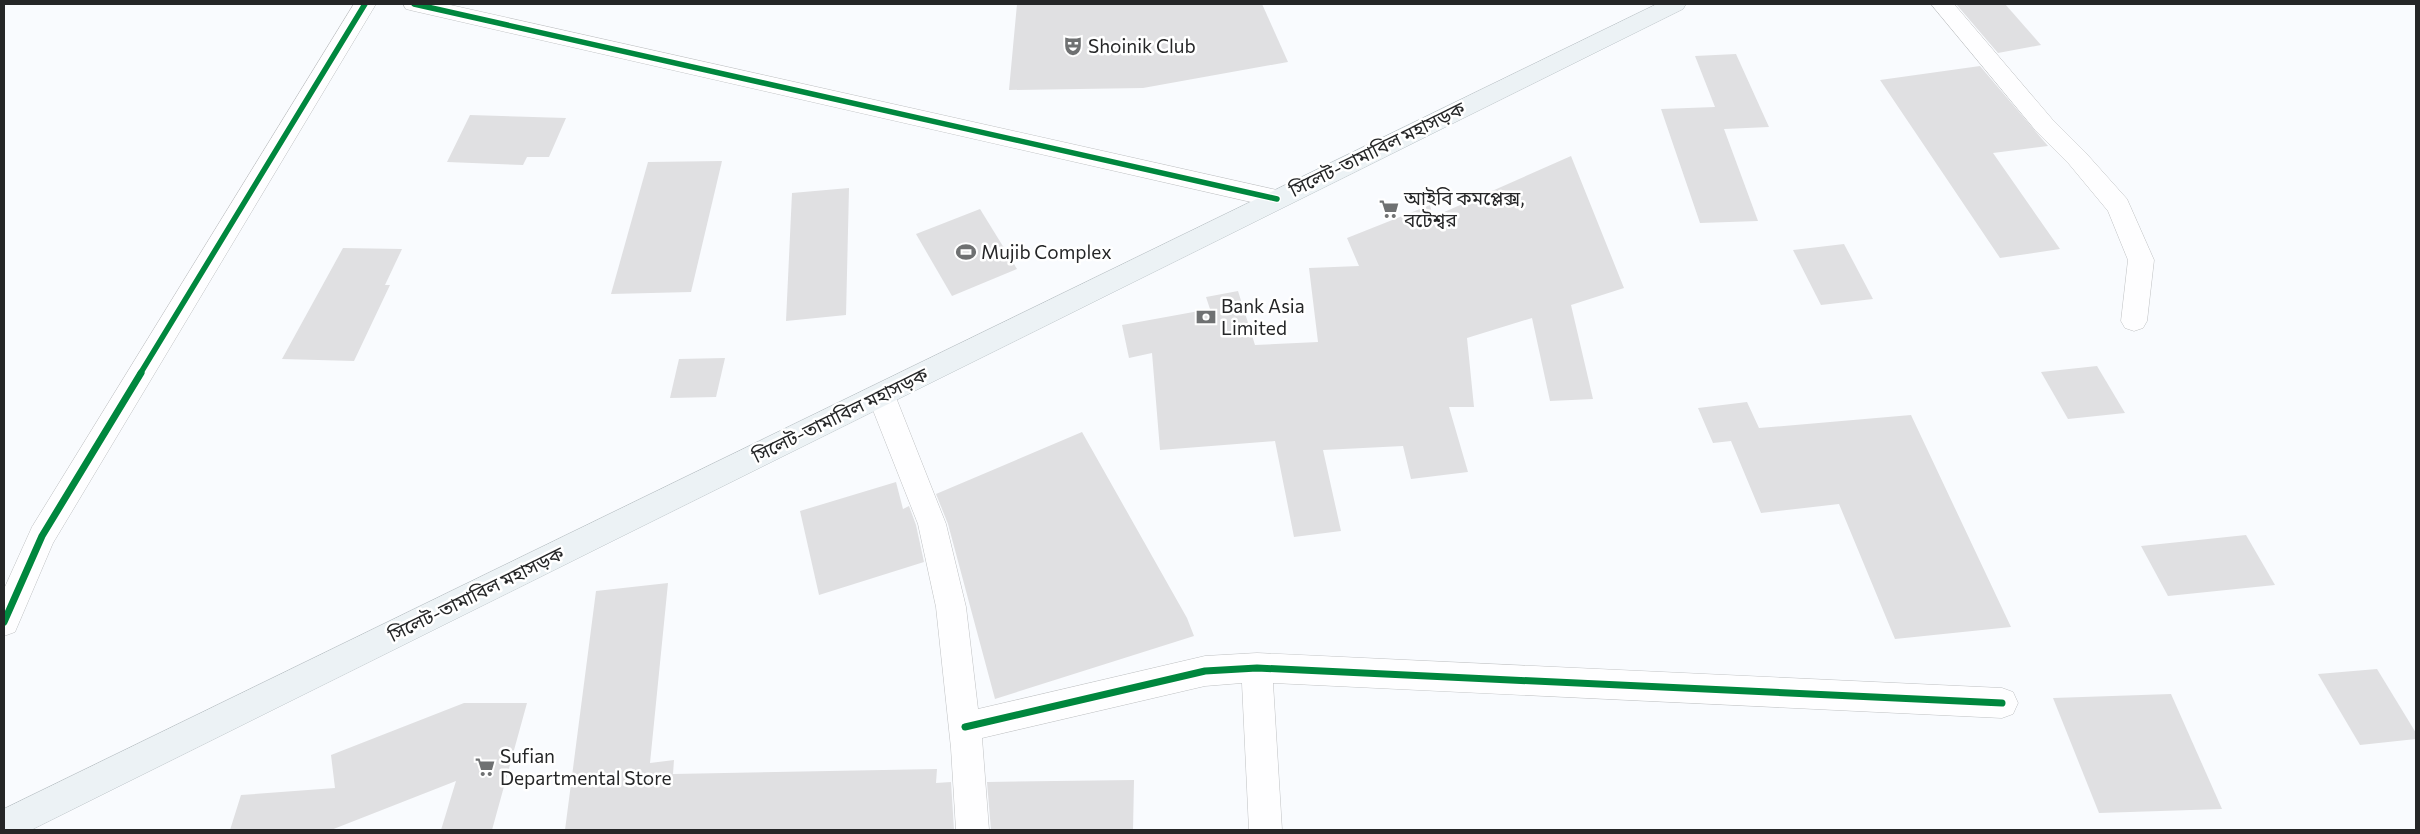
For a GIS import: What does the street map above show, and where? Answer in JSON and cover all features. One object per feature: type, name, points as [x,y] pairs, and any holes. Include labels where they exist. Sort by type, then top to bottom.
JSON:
[{"type":"highway","name":"সিলেট-তামাবিল মহাসড়ক","points":[[4,826],[1675,4]]},
{"type":"street","points":[[4,622],[42,536],[365,4]]},
{"type":"street","points":[[414,4],[1277,199]]},
{"type":"street","points":[[1942,4],[2044,125],[2077,158],[2118,206],[2141,260],[2134,321]]},
{"type":"street","points":[[882,395],[932,524],[951,607],[965,727],[972,830]]},
{"type":"street","points":[[965,727],[1205,670],[1257,668],[2002,703]]},
{"type":"street","points":[[1257,668],[1264,830]]},
{"type":"building","points":[[1017,4],[1262,4],[1288,62],[1143,88],[1009,90]]},
{"type":"building","points":[[1956,4],[2005,4],[2041,45],[1998,53]]},
{"type":"building","points":[[1736,54],[1769,127],[1724,129],[1758,221],[1700,223],[1661,109],[1715,107],[1695,56]]},
{"type":"building","points":[[1980,66],[2048,146],[1993,153],[2060,249],[2000,258],[1880,80]]},
{"type":"building","points":[[470,115],[566,118],[549,157],[527,157],[523,165],[447,162]]},
{"type":"building","points":[[1571,156],[1624,288],[1571,305],[1593,399],[1550,401],[1532,318],[1467,338],[1474,407],[1449,407],[1468,472],[1411,479],[1403,446],[1323,450],[1341,531],[1294,537],[1275,441],[1160,450],[1152,353],[1129,358],[1122,325],[1210,309],[1206,297],[1238,291],[1255,345],[1318,342],[1309,268],[1359,266],[1347,238],[1430,205],[1433,217]]},
{"type":"building","points":[[722,161],[691,292],[611,294],[648,162]]},
{"type":"building","points":[[849,188],[846,315],[786,321],[792,193]]},
{"type":"building","name":"Mujib Complex","points":[[980,209],[1017,269],[952,296],[916,234]]},
{"type":"building","points":[[1844,244],[1873,299],[1821,305],[1793,250]]},
{"type":"building","points":[[343,248],[402,249],[385,285],[390,285],[354,361],[282,359]]},
{"type":"building","points":[[725,358],[716,397],[670,398],[679,359]]},
{"type":"building","points":[[2097,366],[2125,413],[2068,419],[2041,372]]},
{"type":"building","points":[[1747,402],[1759,428],[1911,415],[2011,627],[1895,639],[1839,504],[1761,513],[1731,441],[1713,443],[1698,408]]},
{"type":"building","points":[[1082,432],[1187,618],[1194,636],[995,699],[948,524],[936,494]]},
{"type":"building","points":[[896,482],[903,509],[909,506],[916,525],[924,562],[819,595],[800,511]]},
{"type":"building","points":[[2246,535],[2275,585],[2168,596],[2141,546]]},
{"type":"building","points":[[668,583],[650,763],[674,760],[673,774],[937,769],[936,783],[951,782],[954,830],[565,830],[596,591]]},
{"type":"building","points":[[2377,669],[2416,733],[2416,739],[2360,745],[2318,674]]},
{"type":"building","points":[[2171,694],[2222,809],[2099,813],[2053,698]]},
{"type":"building","points":[[464,703],[527,703],[492,830],[441,830],[456,781],[331,830],[230,830],[241,795],[335,788],[331,755]]},
{"type":"building","points":[[1134,780],[1133,830],[991,830],[987,782]]},
{"type":"cycle path","points":[[4,622],[42,536],[365,4]]},
{"type":"cycle path","points":[[414,4],[1277,199]]},
{"type":"cycle path","points":[[965,727],[1205,671],[1257,668],[2002,703]]},
{"type":"place","name":"Shoinik Club","points":[[1073,46]]},
{"type":"place","name":"আইবি কমপ্লেক্স, বটেশ্বর","points":[[1389,209]]},
{"type":"place","name":"Mujib Complex","points":[[966,252]]},
{"type":"place","name":"Bank Asia Limited","points":[[1206,317]]},
{"type":"place","name":"Sufian Departmental Store","points":[[485,767]]}]
